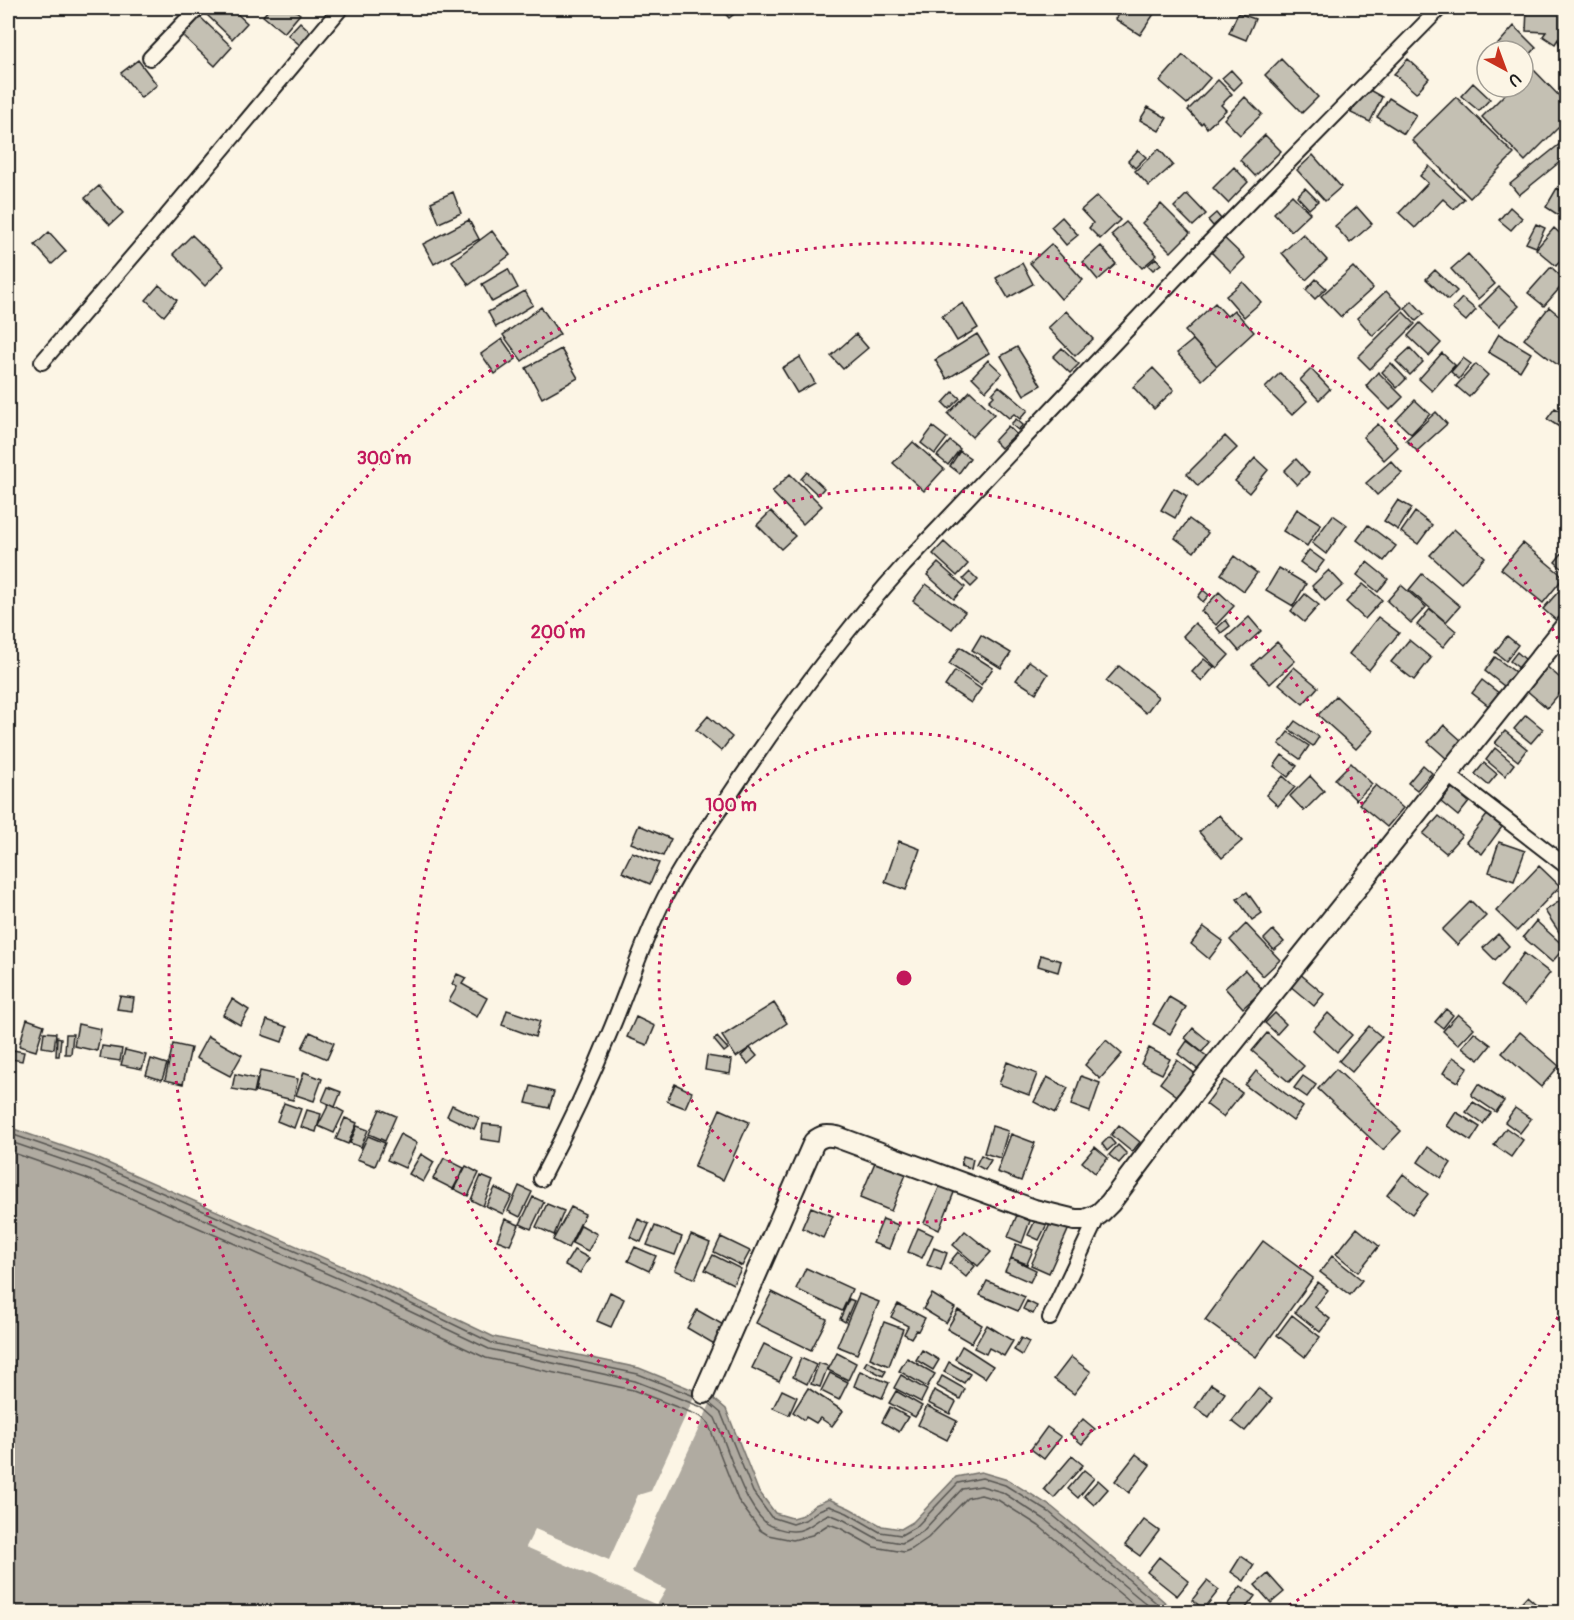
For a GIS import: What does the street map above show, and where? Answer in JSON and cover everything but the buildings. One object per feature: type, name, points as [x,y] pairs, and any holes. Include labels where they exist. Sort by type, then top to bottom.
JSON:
[{"type":"street","points":[[150,58],[198,8]]},
{"type":"street","points":[[42,362],[342,8]]},
{"type":"street","points":[[541,1179],[573,1116],[651,929],[675,879],[746,770],[839,641],[904,565],[1118,339],[1440,8]]},
{"type":"street","points":[[1050,1318],[1099,1214],[1110,1203],[1199,1085],[1566,626]]},
{"type":"street","points":[[1447,774],[1566,866]]},
{"type":"street","points":[[704,1393],[814,1142],[819,1137],[827,1135],[837,1137],[1034,1210],[1075,1220],[1085,1220],[1099,1214]]},
{"type":"water","points":[[8,1127],[94,1157],[374,1280],[494,1337],[639,1368],[713,1398],[726,1409],[758,1490],[775,1513],[792,1518],[803,1515],[815,1505],[829,1499],[882,1526],[901,1529],[913,1522],[956,1477],[981,1472],[1008,1480],[1052,1507],[1176,1612],[8,1612]]},
{"type":"pier","points":[[697,1391],[713,1398],[632,1572],[666,1590],[657,1605],[526,1547],[535,1529],[609,1560],[638,1495],[651,1491]]}]
